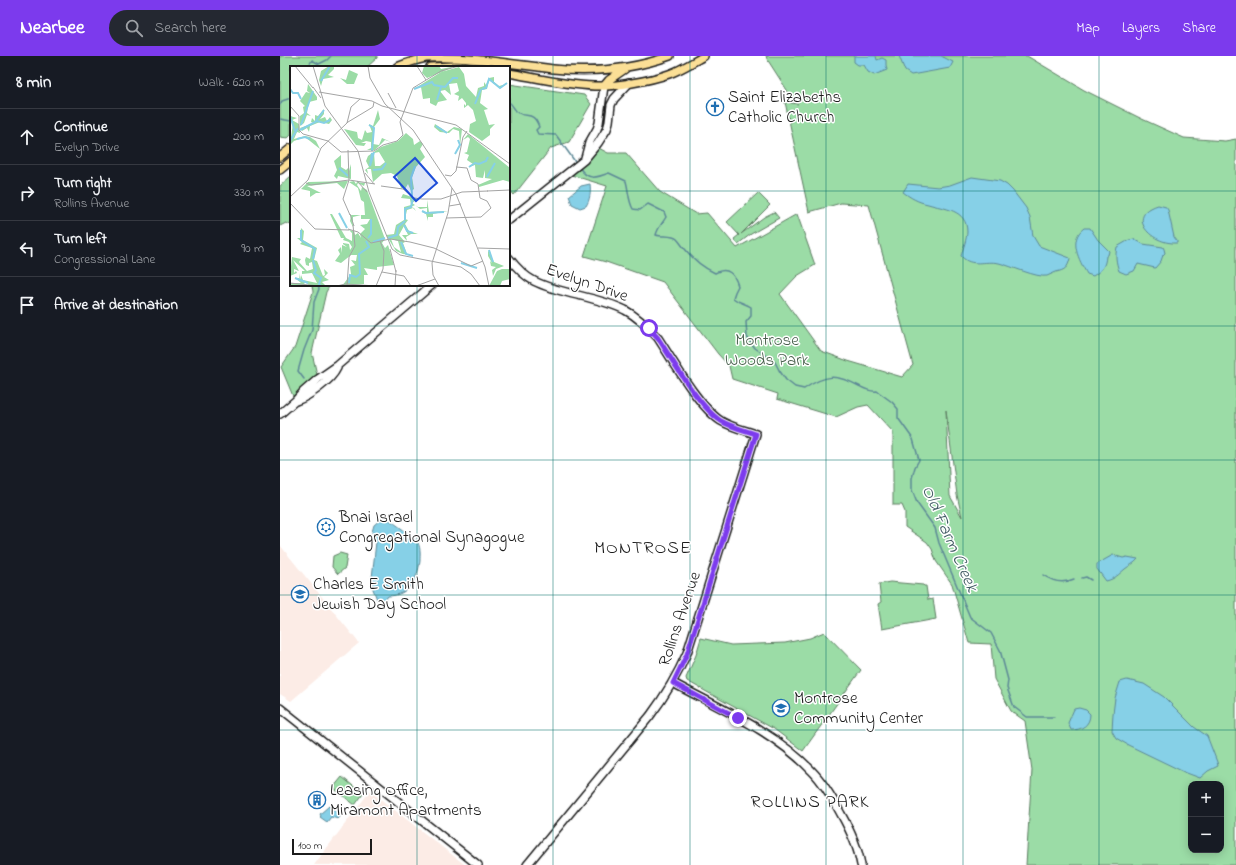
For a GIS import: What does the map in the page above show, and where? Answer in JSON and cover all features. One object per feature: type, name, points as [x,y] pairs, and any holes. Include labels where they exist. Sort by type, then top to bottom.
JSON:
[{"type":"main road","points":[[400,66],[434,57],[464,57],[565,70],[594,70],[629,67],[670,56]]},
{"type":"main road","points":[[510,73],[570,83],[604,86],[648,80],[670,73],[704,56]]},
{"type":"main road","points":[[604,86],[613,76],[629,67]]},
{"type":"main road","points":[[280,157],[290,149]]},
{"type":"main road","points":[[280,170],[290,162]]},
{"type":"street","points":[[510,219],[584,160],[607,129],[611,105],[614,99],[629,83]]},
{"type":"street","points":[[584,160],[589,143],[599,123],[604,86]]},
{"type":"street","name":"Evelyn Drive","points":[[510,259],[519,270],[533,280],[552,288],[614,306],[638,318],[658,338],[709,411],[721,421],[756,434]]},
{"type":"street","points":[[280,414],[296,401],[303,392],[318,379],[338,365],[431,286]]},
{"type":"street","name":"Rollins Avenue","points":[[527,865],[650,716],[673,683],[687,654],[756,434]]},
{"type":"street","points":[[673,683],[759,729],[782,744],[812,771],[832,797],[850,830],[858,851],[861,865]]},
{"type":"street","points":[[280,708],[478,865]]},
{"type":"shaded area","name":"Charles E Smith Jewish Day School","points":[[280,545],[359,643],[291,701],[280,694]]},
{"type":"shaded area","points":[[370,791],[464,864],[314,865]]},
{"type":"green space","points":[[280,56],[377,56],[377,58],[368,66],[290,66],[290,136],[288,138],[280,137]]},
{"type":"green space","name":"Montrose Woods Park","points":[[766,56],[1027,56],[1084,90],[1184,138],[1225,141],[1236,139],[1236,865],[1026,865],[1032,770],[1025,721],[1011,711],[994,679],[991,644],[969,643],[952,584],[936,561],[932,549],[927,542],[905,527],[905,512],[902,505],[893,505],[893,432],[868,405],[858,407],[836,417],[777,399],[778,394],[732,379],[729,366],[718,354],[663,282],[584,256],[607,186],[568,174],[595,146],[608,153],[626,153],[660,192],[696,214],[707,213],[737,248],[797,214],[815,265],[797,276],[780,294],[821,351],[848,361],[902,377],[913,365],[869,205],[841,203],[809,212],[785,102],[798,104],[794,101]],"holes":[[[946,410],[957,495],[962,517],[950,496]]]},
{"type":"green space","points":[[510,84],[584,95],[591,104],[569,142],[551,148],[514,195],[510,190]]},
{"type":"green space","points":[[290,177],[290,225],[286,223],[280,226],[280,186]]},
{"type":"green space","points":[[758,193],[770,205],[741,234],[764,217],[774,212],[779,218],[751,234],[738,244],[734,239],[739,235],[727,222]]},
{"type":"green space","points":[[312,286],[329,286],[326,292],[312,353],[318,379],[295,401],[281,367],[295,347],[313,292]]},
{"type":"green space","points":[[340,553],[347,555],[345,568],[338,574],[332,567],[333,556]]},
{"type":"green space","points":[[890,582],[926,586],[928,600],[933,599],[936,619],[882,629],[878,604],[881,602],[879,584]]},
{"type":"green space","points":[[824,632],[861,670],[803,751],[774,729],[687,681],[686,678],[696,655],[701,638],[731,645],[785,643],[810,638]]},
{"type":"green space","points":[[342,777],[363,794],[355,805],[333,788]]},
{"type":"water","points":[[854,56],[876,56],[877,60],[882,58],[886,60],[887,70],[874,75],[868,72],[864,65],[858,65],[854,62]]},
{"type":"water","points":[[899,56],[941,56],[953,62],[950,68],[911,75],[905,71]]},
{"type":"water","points":[[972,177],[1000,181],[1007,185],[1026,208],[1030,217],[1033,236],[1039,246],[1070,258],[1066,268],[1047,276],[1043,276],[1031,274],[994,262],[969,262],[961,256],[967,232],[966,224],[959,214],[954,211],[921,202],[903,192],[908,184],[938,187],[950,185]]},
{"type":"water","points":[[590,184],[590,196],[586,206],[580,208],[572,204],[569,196],[581,186]]},
{"type":"water","points":[[1158,205],[1166,207],[1168,210],[1174,237],[1177,243],[1159,239],[1151,235],[1145,229],[1142,222],[1143,216],[1148,210]]},
{"type":"water","points":[[1084,228],[1090,228],[1098,240],[1109,251],[1102,268],[1093,276],[1087,274],[1076,250],[1077,238],[1079,233]]},
{"type":"water","points":[[1134,239],[1143,244],[1163,247],[1165,253],[1155,268],[1138,264],[1134,271],[1126,274],[1119,271],[1117,265],[1117,247],[1129,240]]},
{"type":"water","points":[[387,518],[408,533],[418,543],[420,550],[420,561],[417,574],[411,585],[401,593],[388,596],[380,607],[373,589],[372,578],[376,542],[372,532],[374,525],[380,520]]},
{"type":"water","points":[[1113,555],[1123,558],[1127,557],[1138,559],[1117,576],[1106,581],[1097,569],[1097,564]]},
{"type":"water","points":[[1127,680],[1144,684],[1164,697],[1194,727],[1207,736],[1218,766],[1208,771],[1200,778],[1184,772],[1116,738],[1112,731],[1115,698],[1120,682]]},
{"type":"water","points":[[1079,708],[1086,710],[1090,714],[1089,721],[1082,728],[1071,730],[1068,723],[1074,709]]},
{"type":"water","points":[[329,806],[339,814],[340,817],[338,819],[331,817],[327,822],[320,817],[320,814]]},
{"type":"waterway","points":[[309,66],[312,60],[319,64],[331,56]]},
{"type":"waterway","points":[[280,105],[282,101],[290,98]]},
{"type":"waterway","name":"Old Farm Creek","points":[[510,103],[520,114],[534,118],[539,127],[536,130],[538,134],[556,135],[576,163]]},
{"type":"waterway","points":[[280,119],[290,121]]},
{"type":"waterway","name":"Old Farm Creek","points":[[579,167],[586,175],[592,177],[609,173],[626,181],[629,199],[633,209],[640,210],[648,204],[664,212],[666,217],[656,235],[675,238],[699,263],[707,269],[715,273],[727,271],[733,275],[738,286],[733,298],[751,307],[751,316],[746,322],[747,337],[755,348],[775,362],[786,380],[795,387],[804,389],[825,378],[831,377],[844,379],[868,390],[877,391],[892,402],[898,409],[898,418],[913,439],[919,460],[912,478],[912,490],[917,503],[935,528],[939,543],[970,617],[991,633],[1000,650],[1008,680],[1007,688],[1014,707],[1027,717],[1054,717]]},
{"type":"waterway","points":[[304,379],[298,371],[312,330],[314,302],[319,289],[318,286]]},
{"type":"waterway","points":[[1043,575],[1058,582],[1074,579]]},
{"type":"waterway","points":[[1082,578],[1086,577],[1091,580]]},
{"type":"place","name":"Saint Elizabeths Catholic Church","points":[[715,107]]},
{"type":"place","name":"Bnai Israel Congregational Synagogue","points":[[326,527]]},
{"type":"place","name":"Charles E Smith Jewish Day School","points":[[300,594]]},
{"type":"place","name":"Montrose Community Center","points":[[781,708]]},
{"type":"place","name":"Leasing Office, Miramont Apartments","points":[[317,800]]},
{"type":"district","name":"MONTROSE","points":[[643,549]]},
{"type":"district","name":"ROLLINS PARK","points":[[810,803]]},
{"type":"route","points":[[649,328],[658,338],[690,386],[709,411],[721,421],[756,434],[687,654],[673,683],[738,718]]}]
